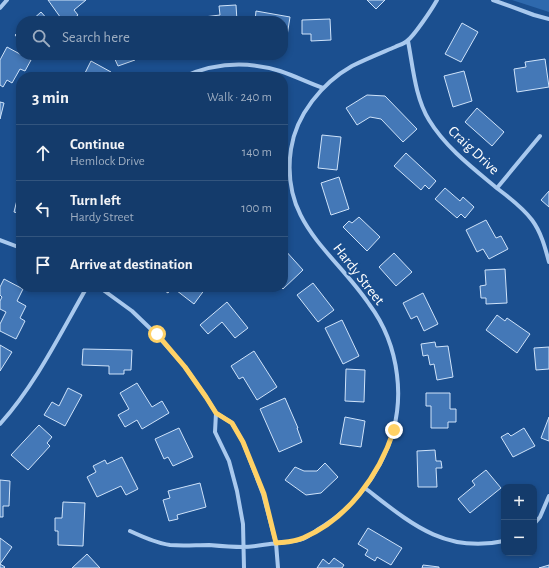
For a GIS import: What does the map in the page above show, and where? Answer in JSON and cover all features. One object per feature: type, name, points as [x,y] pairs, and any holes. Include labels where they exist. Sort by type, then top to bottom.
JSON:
[{"type":"street","points":[[0,8],[8,0]]},
{"type":"street","points":[[408,41],[437,0]]},
{"type":"street","points":[[493,0],[549,19]]},
{"type":"street","name":"Hardy Street","points":[[130,531],[151,540],[170,545],[244,547],[303,539],[345,511],[377,470],[394,430],[398,402],[397,376],[393,355],[383,328],[373,310],[355,285],[307,228],[299,214],[292,195],[290,179],[291,150],[295,132],[304,112],[333,78],[353,66],[408,41]]},
{"type":"street","name":"Craig Drive","points":[[408,41],[416,86],[421,104],[428,119],[441,138],[531,219],[544,244],[549,262]]},
{"type":"street","points":[[195,72],[215,66],[240,64],[260,66],[283,72]]},
{"type":"street","points":[[288,74],[323,88]]},
{"type":"street","points":[[497,188],[540,136]]},
{"type":"street","points":[[0,240],[16,246]]},
{"type":"street","points":[[0,424],[35,378],[84,292]]},
{"type":"street","points":[[106,292],[132,311],[157,334],[185,367],[216,413],[232,423],[243,442],[264,494],[276,543],[278,568]]},
{"type":"street","points":[[216,413],[215,432],[230,461],[238,491],[244,547],[244,568]]},
{"type":"street","points":[[364,488],[418,527],[431,534],[450,541],[472,544],[493,544],[501,542]]},
{"type":"street","points":[[537,520],[549,496]]},
{"type":"shaded area","points":[[512,0],[549,0],[549,12],[546,11]]},
{"type":"building","points":[[48,0],[86,0],[74,10],[78,15],[77,16],[59,16]]},
{"type":"building","points":[[367,0],[385,0],[376,9]]},
{"type":"building","points":[[236,5],[237,16],[212,16],[220,15],[219,6]]},
{"type":"building","points":[[256,11],[284,16],[256,16]]},
{"type":"building","points":[[41,12],[45,16],[37,16]]},
{"type":"building","points":[[288,17],[290,17],[288,30]]},
{"type":"building","points":[[330,19],[331,40],[311,41],[311,34],[302,34],[302,20]]},
{"type":"building","points":[[462,23],[478,32],[461,62],[445,54]]},
{"type":"building","points":[[7,47],[16,52],[16,60],[31,60],[25,71],[20,69],[18,72],[16,72],[16,76],[12,83],[7,80],[3,87],[0,85],[0,60]]},
{"type":"building","points":[[545,59],[549,87],[517,92],[514,69],[526,67],[525,62]]},
{"type":"building","points":[[115,60],[135,60],[118,66]]},
{"type":"building","points":[[91,61],[111,72],[86,72]]},
{"type":"building","points":[[464,71],[472,101],[453,107],[444,76]]},
{"type":"building","points":[[367,95],[385,96],[417,129],[403,142],[381,119],[370,117],[357,125],[346,108]]},
{"type":"building","points":[[0,102],[4,103],[0,119]]},
{"type":"building","points":[[477,108],[504,132],[492,146],[465,122]]},
{"type":"building","points":[[322,135],[341,137],[337,170],[318,168]]},
{"type":"building","points":[[406,153],[436,181],[429,189],[425,185],[421,190],[394,166]]},
{"type":"building","points":[[339,177],[349,209],[331,215],[321,183]]},
{"type":"building","points":[[445,188],[460,201],[463,197],[474,207],[465,218],[461,214],[457,218],[435,199]]},
{"type":"building","points":[[549,191],[549,207],[541,200]]},
{"type":"building","points":[[359,217],[380,237],[367,251],[343,227],[349,221],[352,223]]},
{"type":"building","points":[[486,220],[496,238],[501,236],[508,249],[489,259],[483,249],[477,252],[466,230]]},
{"type":"building","points":[[288,253],[303,270],[288,284]]},
{"type":"building","points":[[394,253],[412,272],[396,286],[379,267]]},
{"type":"building","points":[[505,269],[507,303],[486,304],[486,298],[481,298],[480,286],[486,285],[485,270]]},
{"type":"building","points":[[4,279],[16,285],[16,292],[22,292],[17,301],[26,306],[20,318],[25,321],[16,339],[0,331],[0,324],[6,312],[0,309],[0,301],[2,297],[0,295],[0,287]]},
{"type":"building","points":[[313,283],[334,310],[318,322],[297,295]]},
{"type":"building","points":[[178,292],[203,292],[194,304]]},
{"type":"building","points":[[423,293],[438,324],[424,331],[417,316],[411,319],[403,303]]},
{"type":"building","points":[[227,302],[248,328],[235,338],[222,322],[208,334],[200,325]]},
{"type":"building","points":[[497,315],[505,321],[507,318],[530,334],[517,353],[486,330]]},
{"type":"building","points":[[342,320],[359,356],[343,364],[325,328]]},
{"type":"building","points":[[435,342],[436,347],[448,346],[453,377],[437,380],[434,364],[430,365],[428,355],[423,356],[421,344]]},
{"type":"building","points":[[0,345],[12,352],[0,371]]},
{"type":"building","points":[[549,347],[549,369],[536,370],[534,348]]},
{"type":"building","points":[[83,349],[132,350],[131,370],[124,370],[124,374],[109,374],[109,366],[82,365]]},
{"type":"building","points":[[254,351],[277,387],[257,400],[243,377],[239,379],[231,366]]},
{"type":"building","points":[[346,369],[365,370],[364,402],[345,401]]},
{"type":"building","points":[[137,383],[152,407],[162,401],[169,413],[142,429],[137,420],[125,427],[118,415],[129,409],[120,393]]},
{"type":"building","points":[[68,388],[82,395],[65,426],[44,415],[52,402],[59,406]]},
{"type":"building","points":[[426,393],[450,393],[450,409],[456,409],[456,422],[448,422],[448,428],[431,428],[431,406],[426,406]]},
{"type":"building","points":[[285,398],[298,428],[302,442],[279,452],[260,409]]},
{"type":"building","points":[[345,417],[365,421],[361,447],[340,444]]},
{"type":"building","points":[[549,417],[549,441],[541,438]]},
{"type":"building","points":[[39,425],[52,437],[47,443],[50,446],[28,470],[11,455]]},
{"type":"building","points":[[179,428],[193,457],[173,466],[168,457],[164,459],[155,439]]},
{"type":"building","points":[[524,428],[535,446],[513,457],[501,437],[508,433],[511,436]]},
{"type":"building","points":[[435,450],[436,461],[441,461],[442,468],[436,468],[437,487],[418,487],[417,451]]},
{"type":"building","points":[[122,457],[138,489],[126,495],[121,486],[97,497],[87,477],[96,472],[93,466],[105,460],[107,464]]},
{"type":"building","points":[[325,463],[338,477],[321,493],[306,495],[285,480],[295,467],[304,471],[317,471]]},
{"type":"building","points":[[486,470],[501,488],[470,513],[458,499],[475,485],[472,481]]},
{"type":"building","points":[[0,480],[10,481],[9,506],[3,506],[3,517],[0,517]]},
{"type":"building","points":[[200,483],[206,507],[177,515],[178,519],[169,521],[163,500],[170,498],[168,491]]},
{"type":"building","points":[[63,502],[85,503],[83,546],[58,545],[58,531],[55,531],[55,518],[62,518]]},
{"type":"building","points":[[368,528],[402,548],[391,565],[377,557],[375,561],[365,555],[368,550],[358,544]]},
{"type":"building","points":[[0,538],[12,547],[0,564]]},
{"type":"building","points":[[87,554],[100,568],[72,568]]},
{"type":"building","points":[[334,558],[344,565],[342,568],[317,568],[323,559],[329,564]]},
{"type":"building","points":[[0,564],[5,567],[0,568]]},
{"type":"building","points":[[423,565],[439,567],[439,568],[422,568]]},
{"type":"building","points":[[549,565],[549,568],[539,568]]},
{"type":"route","points":[[157,334],[185,367],[216,413],[232,423],[243,442],[264,494],[276,543],[303,539],[345,511],[377,470],[390,443],[394,430]]}]
